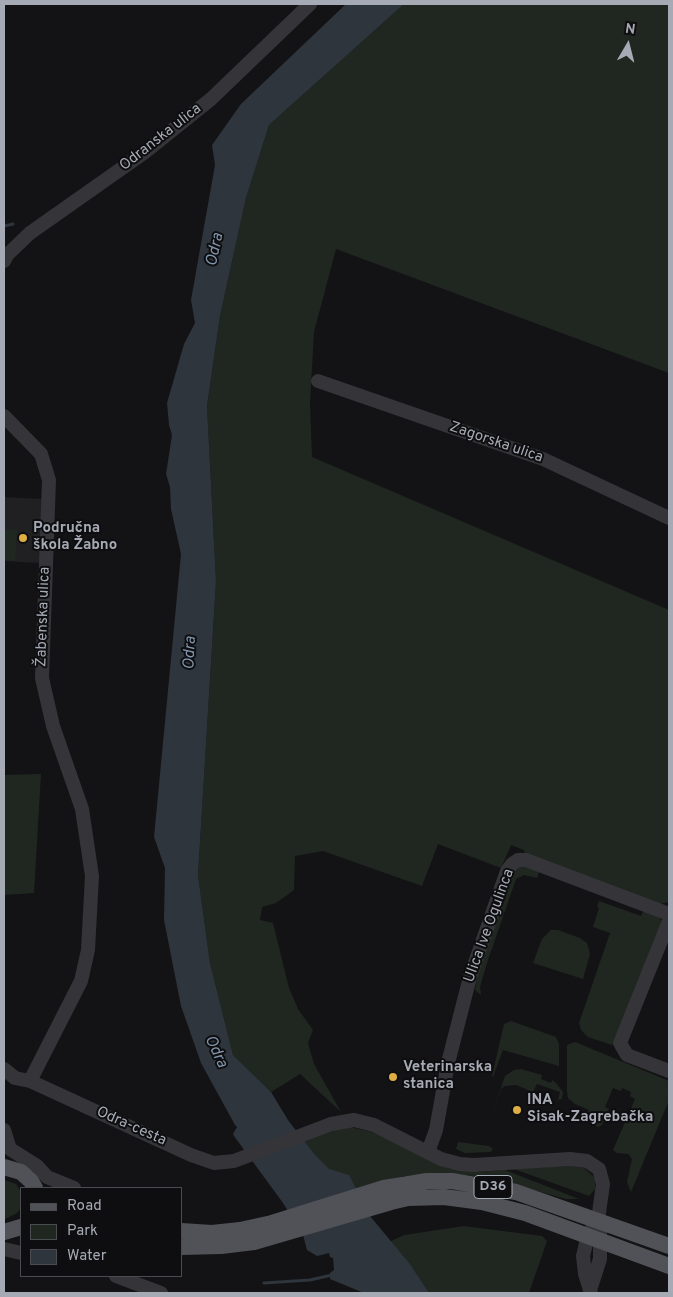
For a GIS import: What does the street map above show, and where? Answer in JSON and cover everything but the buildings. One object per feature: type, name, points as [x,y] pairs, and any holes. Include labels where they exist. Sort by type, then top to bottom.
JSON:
[{"type":"main road","points":[[8,1165],[26,1176],[34,1187]]},
{"type":"main road","name":"D36","points":[[182,1231],[226,1232],[276,1229],[388,1195],[427,1181],[474,1183],[516,1192],[669,1246]]},
{"type":"main road","name":"D36","points":[[388,1195],[475,1201],[525,1213],[669,1266]]},
{"type":"main road","points":[[4,1232],[20,1227]]},
{"type":"main road","name":"D36","points":[[182,1247],[221,1246],[254,1242],[276,1229]]},
{"type":"street","name":"Odranska ulica","points":[[4,261],[7,255],[30,233],[145,152],[211,99],[310,4]]},
{"type":"street","name":"Zagorska ulica","points":[[318,381],[543,459],[669,518]]},
{"type":"street","name":"Žabenska ulica","points":[[4,416],[41,454],[49,480],[42,678],[53,726],[70,770],[82,809],[89,850],[91,910],[85,967],[75,996],[30,1081]]},
{"type":"street","name":"Ulica Ive Ogulinca","points":[[428,1152],[436,1130],[448,1063],[470,977],[507,871],[512,864],[518,860],[526,860],[669,914]]},
{"type":"street","points":[[669,921],[620,1039],[621,1049],[627,1055],[669,1071]]},
{"type":"street","name":"Odra-cesta","points":[[4,1068],[18,1072],[30,1081],[190,1155],[214,1162],[234,1161],[331,1124],[354,1120],[368,1123],[428,1152]]},
{"type":"street","points":[[4,1130],[10,1149],[37,1166],[47,1178],[71,1187]]},
{"type":"street","points":[[428,1152],[449,1162],[474,1166],[570,1160],[587,1161],[594,1164],[602,1176],[602,1196],[595,1238],[600,1259],[590,1292]]},
{"type":"street","points":[[4,1249],[20,1253]]},
{"type":"street","points":[[117,1277],[132,1288],[161,1293]]},
{"type":"shaded area","name":"Područna škola Žabno","points":[[4,497],[43,499],[40,563],[4,561]]},
{"type":"green space","points":[[404,4],[669,4],[669,373],[336,249],[314,332],[310,403],[312,457],[669,610],[669,902],[660,904],[525,854],[524,850],[511,845],[501,868],[438,844],[422,886],[323,851],[295,856],[294,890],[276,903],[262,907],[260,920],[273,923],[289,988],[298,1009],[313,1030],[308,1043],[314,1064],[341,1112],[300,1074],[271,1092],[233,1055],[210,963],[198,875],[216,581],[207,406],[220,316],[246,198],[269,125]]},
{"type":"green space","points":[[4,529],[17,530],[15,561],[4,560]]},
{"type":"green space","points":[[41,774],[34,893],[4,895],[4,775]]},
{"type":"green space","points":[[524,866],[540,870],[537,878],[524,875],[516,879],[487,963],[480,987],[481,995],[475,990],[478,972],[512,876],[517,868]]},
{"type":"green space","points":[[599,901],[641,916],[644,910],[658,915],[662,921],[612,1045],[588,1037],[581,1030],[579,1023],[610,933],[593,927],[599,908],[597,907]]},
{"type":"green space","points":[[551,930],[558,930],[580,938],[587,943],[590,954],[583,979],[533,963],[542,939]]},
{"type":"green space","points":[[511,1021],[556,1037],[559,1044],[559,1066],[503,1050],[493,1077],[504,1024]]},
{"type":"green space","points":[[575,1042],[669,1081],[669,1100],[631,1192],[627,1182],[632,1159],[628,1154],[617,1153],[613,1150],[635,1099],[630,1096],[631,1092],[622,1088],[621,1091],[613,1088],[605,1107],[609,1109],[602,1125],[598,1127],[585,1121],[589,1110],[575,1104],[568,1098],[567,1092],[567,1045]]},
{"type":"green space","points":[[521,1069],[542,1075],[541,1079],[551,1083],[552,1080],[563,1092],[562,1099],[558,1100],[560,1092],[537,1084],[533,1092],[516,1085],[505,1086],[501,1089],[490,1120],[505,1076],[514,1070]]},
{"type":"green space","points":[[350,1127],[372,1132],[448,1168],[480,1172],[505,1170],[579,1199],[566,1199],[491,1178],[448,1173],[404,1176],[333,1195],[293,1145],[331,1129]]},
{"type":"green space","points":[[458,1142],[489,1146],[493,1149],[491,1152],[465,1153],[456,1149]]},
{"type":"green space","points":[[570,1166],[584,1168],[595,1178],[595,1189],[589,1196],[514,1169]]},
{"type":"green space","points":[[4,1180],[16,1184],[20,1190],[20,1209],[17,1213],[5,1219]]},
{"type":"green space","points":[[464,1226],[542,1236],[547,1241],[529,1293],[419,1293],[383,1245],[404,1235]]},
{"type":"water","name":"Odra","points":[[346,4],[404,4],[269,125],[246,198],[220,316],[207,406],[216,581],[198,875],[210,963],[233,1055],[271,1092],[288,1120],[315,1155],[329,1169],[349,1175],[370,1216],[409,1263],[429,1293],[364,1293],[330,1279],[330,1273],[334,1270],[333,1258],[330,1257],[329,1253],[317,1256],[307,1250],[303,1235],[283,1203],[234,1136],[233,1134],[237,1127],[201,1063],[181,1006],[164,920],[165,868],[154,837],[181,554],[171,509],[170,487],[166,474],[172,435],[167,403],[184,344],[195,323],[191,300],[215,165],[212,145],[241,104]]},
{"type":"waterway","points":[[4,226],[13,224]]},
{"type":"waterway","points":[[264,1283],[310,1280],[332,1275]]},
{"type":"place","name":"Područna škola Žabno","points":[[23,538]]},
{"type":"place","name":"Veterinarska stanica","points":[[393,1077]]},
{"type":"place","name":"INA Sisak-Zagrebačka","points":[[517,1110]]}]
